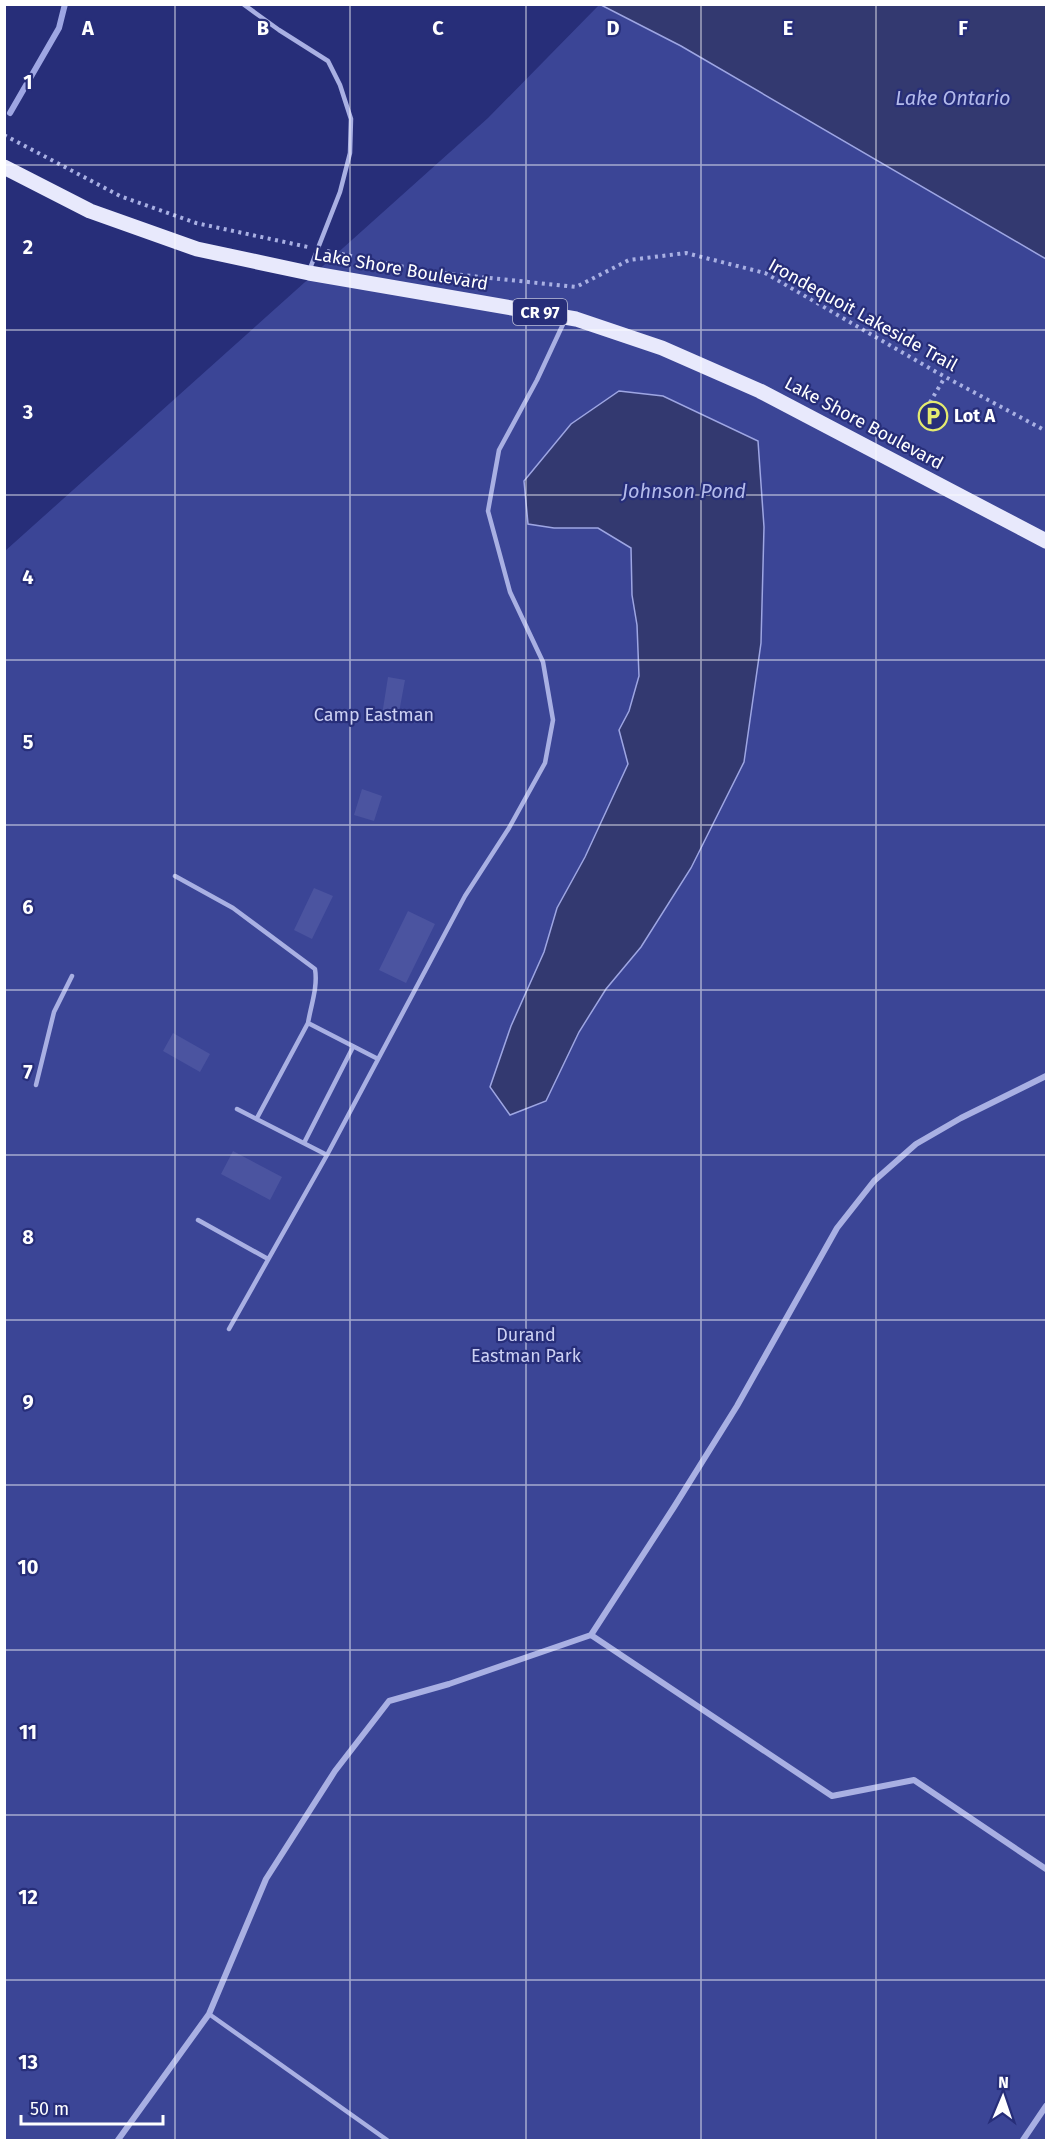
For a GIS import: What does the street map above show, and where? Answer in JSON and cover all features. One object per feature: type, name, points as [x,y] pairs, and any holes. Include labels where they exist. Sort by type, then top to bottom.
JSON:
[{"type":"main road","name":"Lake Shore Boulevard","points":[[4,167],[90,211],[197,249],[309,273],[566,317],[662,348],[760,391],[1047,541]]},
{"type":"street","points":[[118,2140],[209,2014],[266,1879],[335,1771],[389,1701],[449,1684],[591,1635],[737,1406],[837,1228],[874,1181],[916,1144],[961,1118],[1047,1076]]},
{"type":"street","points":[[591,1635],[832,1796],[914,1779],[1047,1869]]},
{"type":"street","points":[[1023,2140],[1047,2106]]},
{"type":"lane","points":[[243,4],[328,61],[340,85],[351,119],[350,153],[340,192],[309,273]]},
{"type":"lane","points":[[229,1329],[327,1155],[465,896],[509,828],[545,763],[552,720],[543,662],[510,592],[489,512],[499,450],[537,380],[566,317]]},
{"type":"lane","points":[[175,876],[233,908],[315,969],[317,983],[308,1023],[257,1118]]},
{"type":"lane","points":[[36,1085],[54,1012],[72,976]]},
{"type":"lane","points":[[308,1023],[378,1059]]},
{"type":"lane","points":[[304,1143],[353,1047]]},
{"type":"lane","points":[[237,1109],[327,1155]]},
{"type":"lane","points":[[198,1220],[268,1258]]},
{"type":"lane","points":[[209,2014],[387,2140]]},
{"type":"path","name":"Irondequoit Lakeside Trail","points":[[4,135],[120,195],[196,223],[424,271],[576,287],[629,260],[686,253],[765,273],[945,377],[1047,431]]},
{"type":"path","points":[[926,409],[945,377]]},
{"type":"green space","name":"Durand Eastman Park","points":[[599,5],[681,46],[1046,259],[1046,2140],[5,2140],[5,551],[488,118]]},
{"type":"water","name":"Lake Ontario","points":[[601,5],[1046,5],[1046,259],[681,46]]},
{"type":"water","name":"Johnson Pond","points":[[619,391],[663,396],[758,441],[764,527],[761,643],[744,762],[691,868],[641,947],[606,989],[579,1032],[546,1101],[510,1115],[490,1087],[511,1026],[544,952],[557,908],[585,857],[628,764],[619,730],[629,711],[639,676],[637,625],[632,595],[631,548],[598,528],[554,528],[528,524],[524,481],[571,424]]},
{"type":"building","points":[[388,677],[405,680],[398,718],[382,715]]},
{"type":"building","points":[[362,789],[382,796],[374,821],[354,815]]},
{"type":"building","points":[[314,888],[333,896],[312,939],[294,930]]},
{"type":"building","points":[[408,911],[435,924],[406,983],[379,970]]},
{"type":"building","points":[[173,1033],[210,1054],[200,1072],[163,1051]]},
{"type":"building","points":[[233,1151],[282,1177],[270,1200],[221,1174]]},
{"type":"waterway","points":[[10,113],[59,28],[65,4]]},
{"type":"place","name":"Lot A","points":[[933,416]]},
{"type":"park label","name":"Camp Eastman","points":[[374,715]]}]
